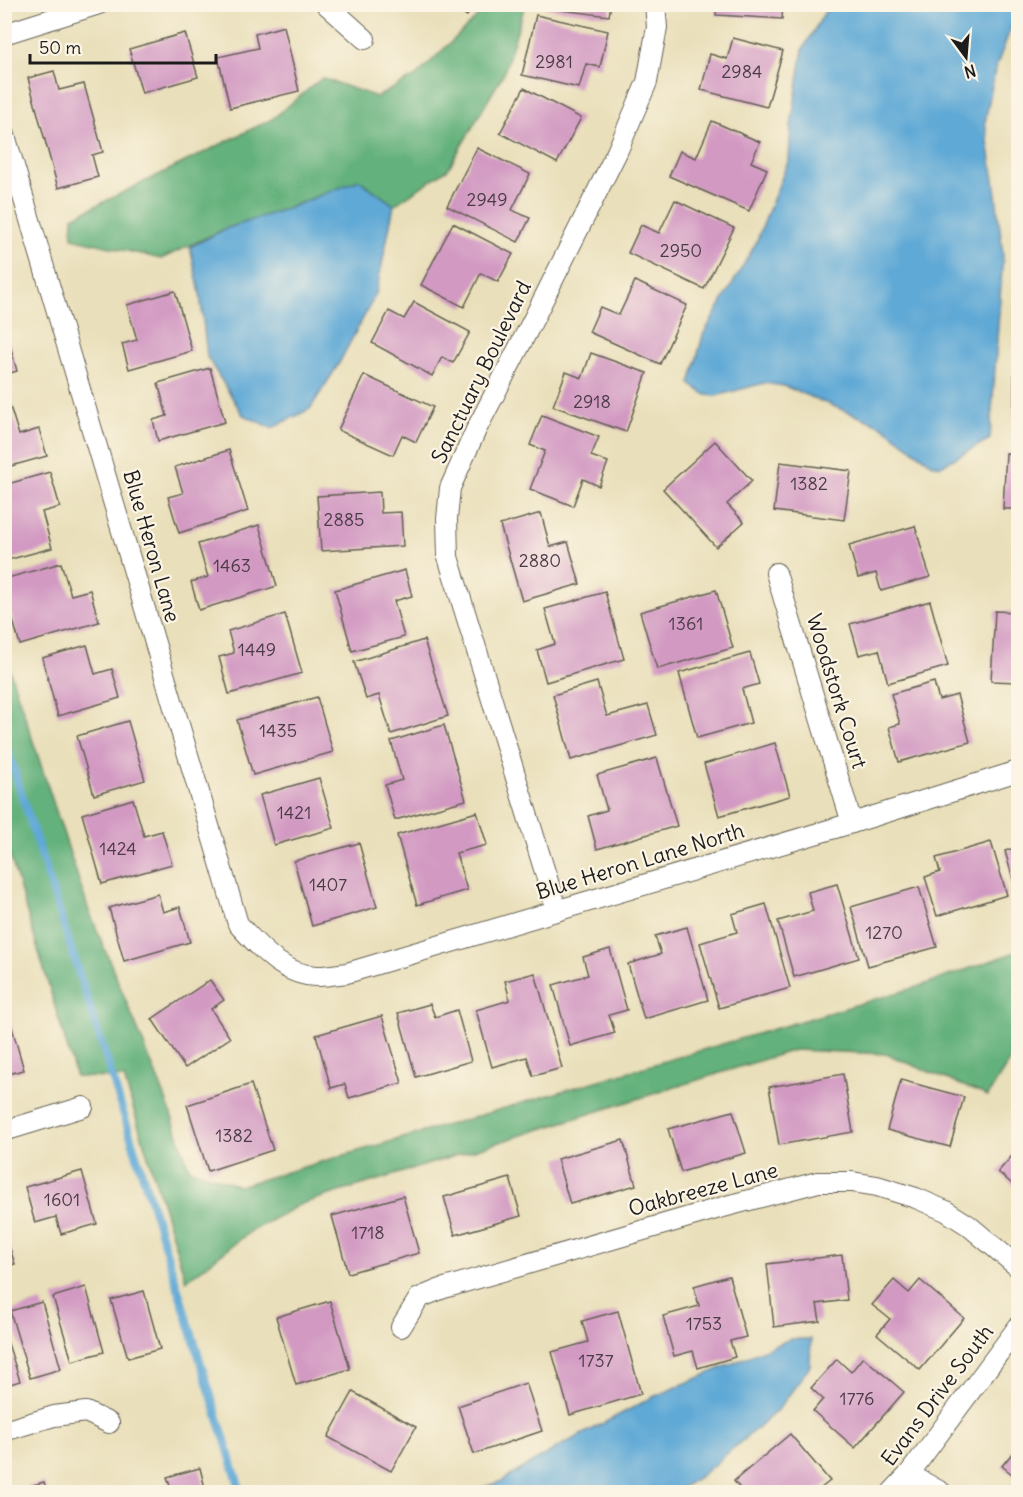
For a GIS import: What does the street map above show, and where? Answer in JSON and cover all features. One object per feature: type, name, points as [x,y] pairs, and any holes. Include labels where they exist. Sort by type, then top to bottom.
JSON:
[{"type":"street","points":[[4,34],[99,4]]},
{"type":"street","points":[[326,4],[365,39]]},
{"type":"street","name":"Sanctuary Boulevard","points":[[557,911],[448,557],[450,488],[476,430],[602,182],[647,82],[657,27],[655,4]]},
{"type":"street","name":"Blue Heron Lane","points":[[4,132],[238,924],[258,947],[276,960]]},
{"type":"street","name":"Woodstork Court","points":[[776,573],[852,823]]},
{"type":"street","name":"Blue Heron Lane North","points":[[276,960],[289,970],[317,977],[347,973],[852,823],[1018,771]]},
{"type":"street","points":[[4,1131],[83,1107]]},
{"type":"street","name":"Oakbreeze Lane","points":[[400,1327],[419,1298],[441,1289],[723,1207],[818,1182],[852,1182],[877,1186],[916,1198],[946,1211],[968,1225],[1018,1267]]},
{"type":"street","name":"Evans Drive South","points":[[892,1492],[909,1474],[1018,1327]]},
{"type":"street","points":[[4,1431],[54,1416],[86,1412],[109,1423]]},
{"type":"street","points":[[909,1474],[941,1492]]},
{"type":"green space","points":[[485,5],[525,5],[504,73],[448,169],[394,205],[359,180],[291,207],[225,229],[161,259],[72,238],[73,217],[272,119],[322,78],[377,97],[416,76],[481,13]]},
{"type":"green space","points":[[4,653],[88,908],[166,1099],[189,1168],[239,1186],[920,986],[1018,951],[1018,1047],[988,1096],[886,1054],[794,1050],[301,1204],[251,1231],[186,1281],[124,1078],[76,1077],[5,839]]},
{"type":"water","points":[[848,5],[1014,5],[1015,17],[995,70],[985,122],[1003,255],[990,439],[941,466],[932,464],[882,426],[784,386],[764,383],[716,396],[706,395],[690,384],[703,335],[756,243],[789,159],[791,126],[803,49],[826,10]]},
{"type":"water","points":[[359,180],[394,205],[376,294],[338,365],[310,409],[272,428],[243,415],[207,357],[200,293],[190,247],[225,229],[291,207]]},
{"type":"water","points":[[790,1339],[811,1339],[810,1366],[778,1410],[702,1475],[675,1492],[470,1492],[502,1481],[560,1446],[653,1397]]},
{"type":"building","points":[[446,4],[474,4],[467,16]]},
{"type":"building","points":[[545,4],[611,4],[609,16],[545,8]]},
{"type":"building","points":[[716,4],[783,4],[782,19],[716,15]]},
{"type":"building","points":[[536,15],[608,31],[600,67],[586,64],[579,88],[522,75]]},
{"type":"building","points":[[284,26],[299,91],[230,108],[218,57],[258,48],[255,34]]},
{"type":"building","points":[[185,33],[198,77],[142,93],[129,49]]},
{"type":"building","points":[[733,38],[783,51],[767,107],[701,90],[710,54],[727,59]]},
{"type":"building","points":[[54,71],[59,90],[84,84],[103,152],[92,155],[98,177],[58,188],[28,78]]},
{"type":"building","points":[[524,88],[581,118],[557,163],[500,133]]},
{"type":"building","points":[[712,121],[760,142],[751,162],[767,169],[749,211],[669,176],[680,151],[696,158]]},
{"type":"building","points":[[477,148],[530,174],[512,210],[530,218],[518,242],[447,206]]},
{"type":"building","points":[[675,200],[734,228],[704,289],[628,253],[641,225],[659,233]]},
{"type":"building","points":[[453,223],[513,254],[498,282],[481,273],[464,307],[421,285]]},
{"type":"building","points":[[635,281],[687,305],[660,364],[589,332],[600,307],[619,315]]},
{"type":"building","points":[[175,291],[192,351],[129,369],[122,344],[137,340],[127,305]]},
{"type":"building","points":[[1016,294],[1018,294],[1018,350],[1015,350]]},
{"type":"building","points":[[414,302],[470,332],[453,363],[442,357],[432,376],[372,343],[389,311],[404,319]]},
{"type":"building","points":[[7,334],[17,371],[4,375],[4,335]]},
{"type":"building","points":[[591,353],[647,373],[626,432],[553,406],[566,372],[582,378]]},
{"type":"building","points":[[1014,361],[1018,361],[1018,434],[1014,434]]},
{"type":"building","points":[[210,368],[225,422],[158,441],[153,420],[167,416],[158,383]]},
{"type":"building","points":[[364,375],[433,407],[416,442],[402,435],[393,455],[338,430]]},
{"type":"building","points":[[8,400],[19,435],[39,429],[47,456],[4,468],[4,401]]},
{"type":"building","points":[[542,415],[599,437],[591,456],[608,462],[599,486],[583,479],[573,506],[530,489],[545,451],[530,445]]},
{"type":"building","points":[[715,441],[752,481],[727,504],[744,522],[716,547],[663,489]]},
{"type":"building","points":[[229,450],[248,511],[179,533],[168,497],[183,493],[175,467]]},
{"type":"building","points":[[1006,453],[1018,454],[1018,509],[1003,509]]},
{"type":"building","points":[[780,462],[851,471],[844,520],[774,511]]},
{"type":"building","points":[[50,472],[60,507],[42,512],[52,548],[4,561],[4,485]]},
{"type":"building","points":[[380,492],[381,513],[401,512],[403,546],[321,551],[317,496]]},
{"type":"building","points":[[541,513],[550,547],[568,542],[580,584],[522,601],[500,525]]},
{"type":"building","points":[[259,525],[277,586],[199,610],[191,582],[208,577],[198,544]]},
{"type":"building","points":[[915,526],[930,577],[881,591],[876,573],[858,578],[849,545]]},
{"type":"building","points":[[61,563],[71,595],[90,590],[99,622],[20,645],[4,589],[4,579]]},
{"type":"building","points":[[405,570],[412,596],[394,601],[404,637],[352,651],[335,590]]},
{"type":"building","points":[[716,590],[733,648],[657,669],[640,612]]},
{"type":"building","points":[[605,592],[624,659],[546,682],[537,650],[555,644],[545,609]]},
{"type":"building","points":[[930,601],[948,666],[888,683],[879,650],[859,655],[850,624]]},
{"type":"building","points":[[995,611],[1018,612],[1018,682],[991,681]]},
{"type":"building","points":[[285,614],[302,673],[229,694],[219,657],[234,653],[228,631]]},
{"type":"building","points":[[424,640],[448,716],[391,734],[379,695],[366,699],[354,662]]},
{"type":"building","points":[[87,645],[95,674],[112,669],[120,698],[58,716],[42,658]]},
{"type":"building","points":[[750,653],[759,684],[742,689],[751,723],[697,738],[679,673]]},
{"type":"building","points":[[597,682],[607,716],[648,705],[657,735],[571,760],[553,695]]},
{"type":"building","points":[[934,682],[939,700],[957,695],[970,742],[899,762],[889,727],[900,724],[891,694]]},
{"type":"building","points":[[317,697],[333,752],[253,775],[237,720]]},
{"type":"building","points":[[128,721],[145,780],[94,795],[77,736]]},
{"type":"building","points":[[444,725],[466,800],[395,820],[385,785],[402,780],[391,741]]},
{"type":"building","points":[[775,743],[790,796],[719,816],[704,764]]},
{"type":"building","points":[[657,758],[677,826],[597,849],[588,816],[607,810],[597,775]]},
{"type":"building","points":[[319,778],[334,828],[274,845],[260,795]]},
{"type":"building","points":[[133,799],[144,836],[162,831],[172,864],[102,884],[82,814]]},
{"type":"building","points":[[477,812],[487,845],[456,853],[467,890],[417,905],[397,835]]},
{"type":"building","points":[[991,842],[1007,895],[937,916],[925,877],[940,872],[936,858]]},
{"type":"building","points":[[359,843],[377,907],[312,926],[294,861]]},
{"type":"building","points":[[1018,847],[1018,898],[1005,851]]},
{"type":"building","points":[[837,884],[859,958],[794,977],[778,921],[813,911],[808,892]]},
{"type":"building","points":[[919,887],[937,947],[868,966],[851,907]]},
{"type":"building","points":[[158,894],[163,912],[180,907],[190,942],[124,961],[109,908]]},
{"type":"building","points":[[766,904],[790,988],[719,1008],[700,943],[737,932],[732,914]]},
{"type":"building","points":[[687,927],[708,1000],[644,1019],[628,964],[661,954],[655,936]]},
{"type":"building","points":[[610,949],[627,1010],[609,1015],[615,1033],[570,1046],[553,985],[588,975],[583,957]]},
{"type":"building","points":[[535,973],[562,1068],[533,1076],[527,1057],[492,1067],[476,1010],[510,1000],[505,981]]},
{"type":"building","points":[[210,980],[224,1000],[211,1009],[230,1038],[185,1068],[152,1019]]},
{"type":"building","points":[[430,1004],[435,1017],[457,1010],[471,1061],[416,1077],[398,1013]]},
{"type":"building","points":[[7,1010],[24,1070],[4,1075],[4,1011]]},
{"type":"building","points":[[382,1016],[402,1083],[349,1098],[345,1084],[331,1088],[316,1035]]},
{"type":"building","points":[[843,1074],[853,1132],[779,1145],[769,1087]]},
{"type":"building","points":[[901,1080],[964,1097],[950,1147],[887,1130]]},
{"type":"building","points":[[251,1084],[273,1150],[208,1171],[187,1105]]},
{"type":"building","points":[[733,1111],[746,1153],[681,1172],[668,1129]]},
{"type":"building","points":[[623,1140],[636,1185],[570,1204],[557,1159]]},
{"type":"building","points":[[1018,1149],[1018,1189],[998,1172]]},
{"type":"building","points":[[82,1171],[97,1224],[61,1234],[56,1217],[35,1223],[25,1187]]},
{"type":"building","points":[[510,1178],[521,1216],[455,1235],[444,1197]]},
{"type":"building","points":[[403,1196],[419,1253],[348,1273],[332,1216]]},
{"type":"building","points":[[4,1231],[15,1264],[4,1267]]},
{"type":"building","points":[[842,1255],[847,1300],[817,1304],[820,1321],[774,1327],[767,1264]]},
{"type":"building","points":[[729,1276],[746,1337],[730,1341],[735,1357],[698,1368],[693,1351],[674,1356],[663,1316],[699,1306],[694,1286]]},
{"type":"building","points":[[894,1280],[909,1293],[920,1280],[964,1318],[920,1370],[877,1334],[890,1319],[872,1305]]},
{"type":"building","points":[[86,1287],[104,1352],[72,1361],[53,1297]]},
{"type":"building","points":[[144,1291],[160,1349],[128,1358],[111,1300]]},
{"type":"building","points":[[330,1301],[350,1369],[296,1385],[276,1317]]},
{"type":"building","points":[[42,1302],[61,1369],[30,1378],[10,1311]]},
{"type":"building","points":[[618,1311],[641,1394],[570,1415],[552,1352],[588,1342],[582,1321]]},
{"type":"building","points":[[4,1331],[20,1381],[4,1386]]},
{"type":"building","points":[[863,1357],[904,1392],[855,1448],[813,1411],[823,1399],[811,1388],[837,1359],[851,1372]]},
{"type":"building","points":[[526,1383],[542,1431],[474,1454],[458,1406]]},
{"type":"building","points":[[353,1392],[416,1427],[391,1471],[328,1437]]},
{"type":"building","points":[[790,1434],[830,1481],[816,1492],[743,1492],[734,1481]]},
{"type":"building","points":[[1018,1446],[1018,1479],[1002,1466]]},
{"type":"building","points":[[200,1468],[206,1492],[172,1492],[167,1477]]},
{"type":"building","points":[[44,1482],[47,1492],[9,1492]]},
{"type":"waterway","points":[[4,739],[241,1492]]}]
